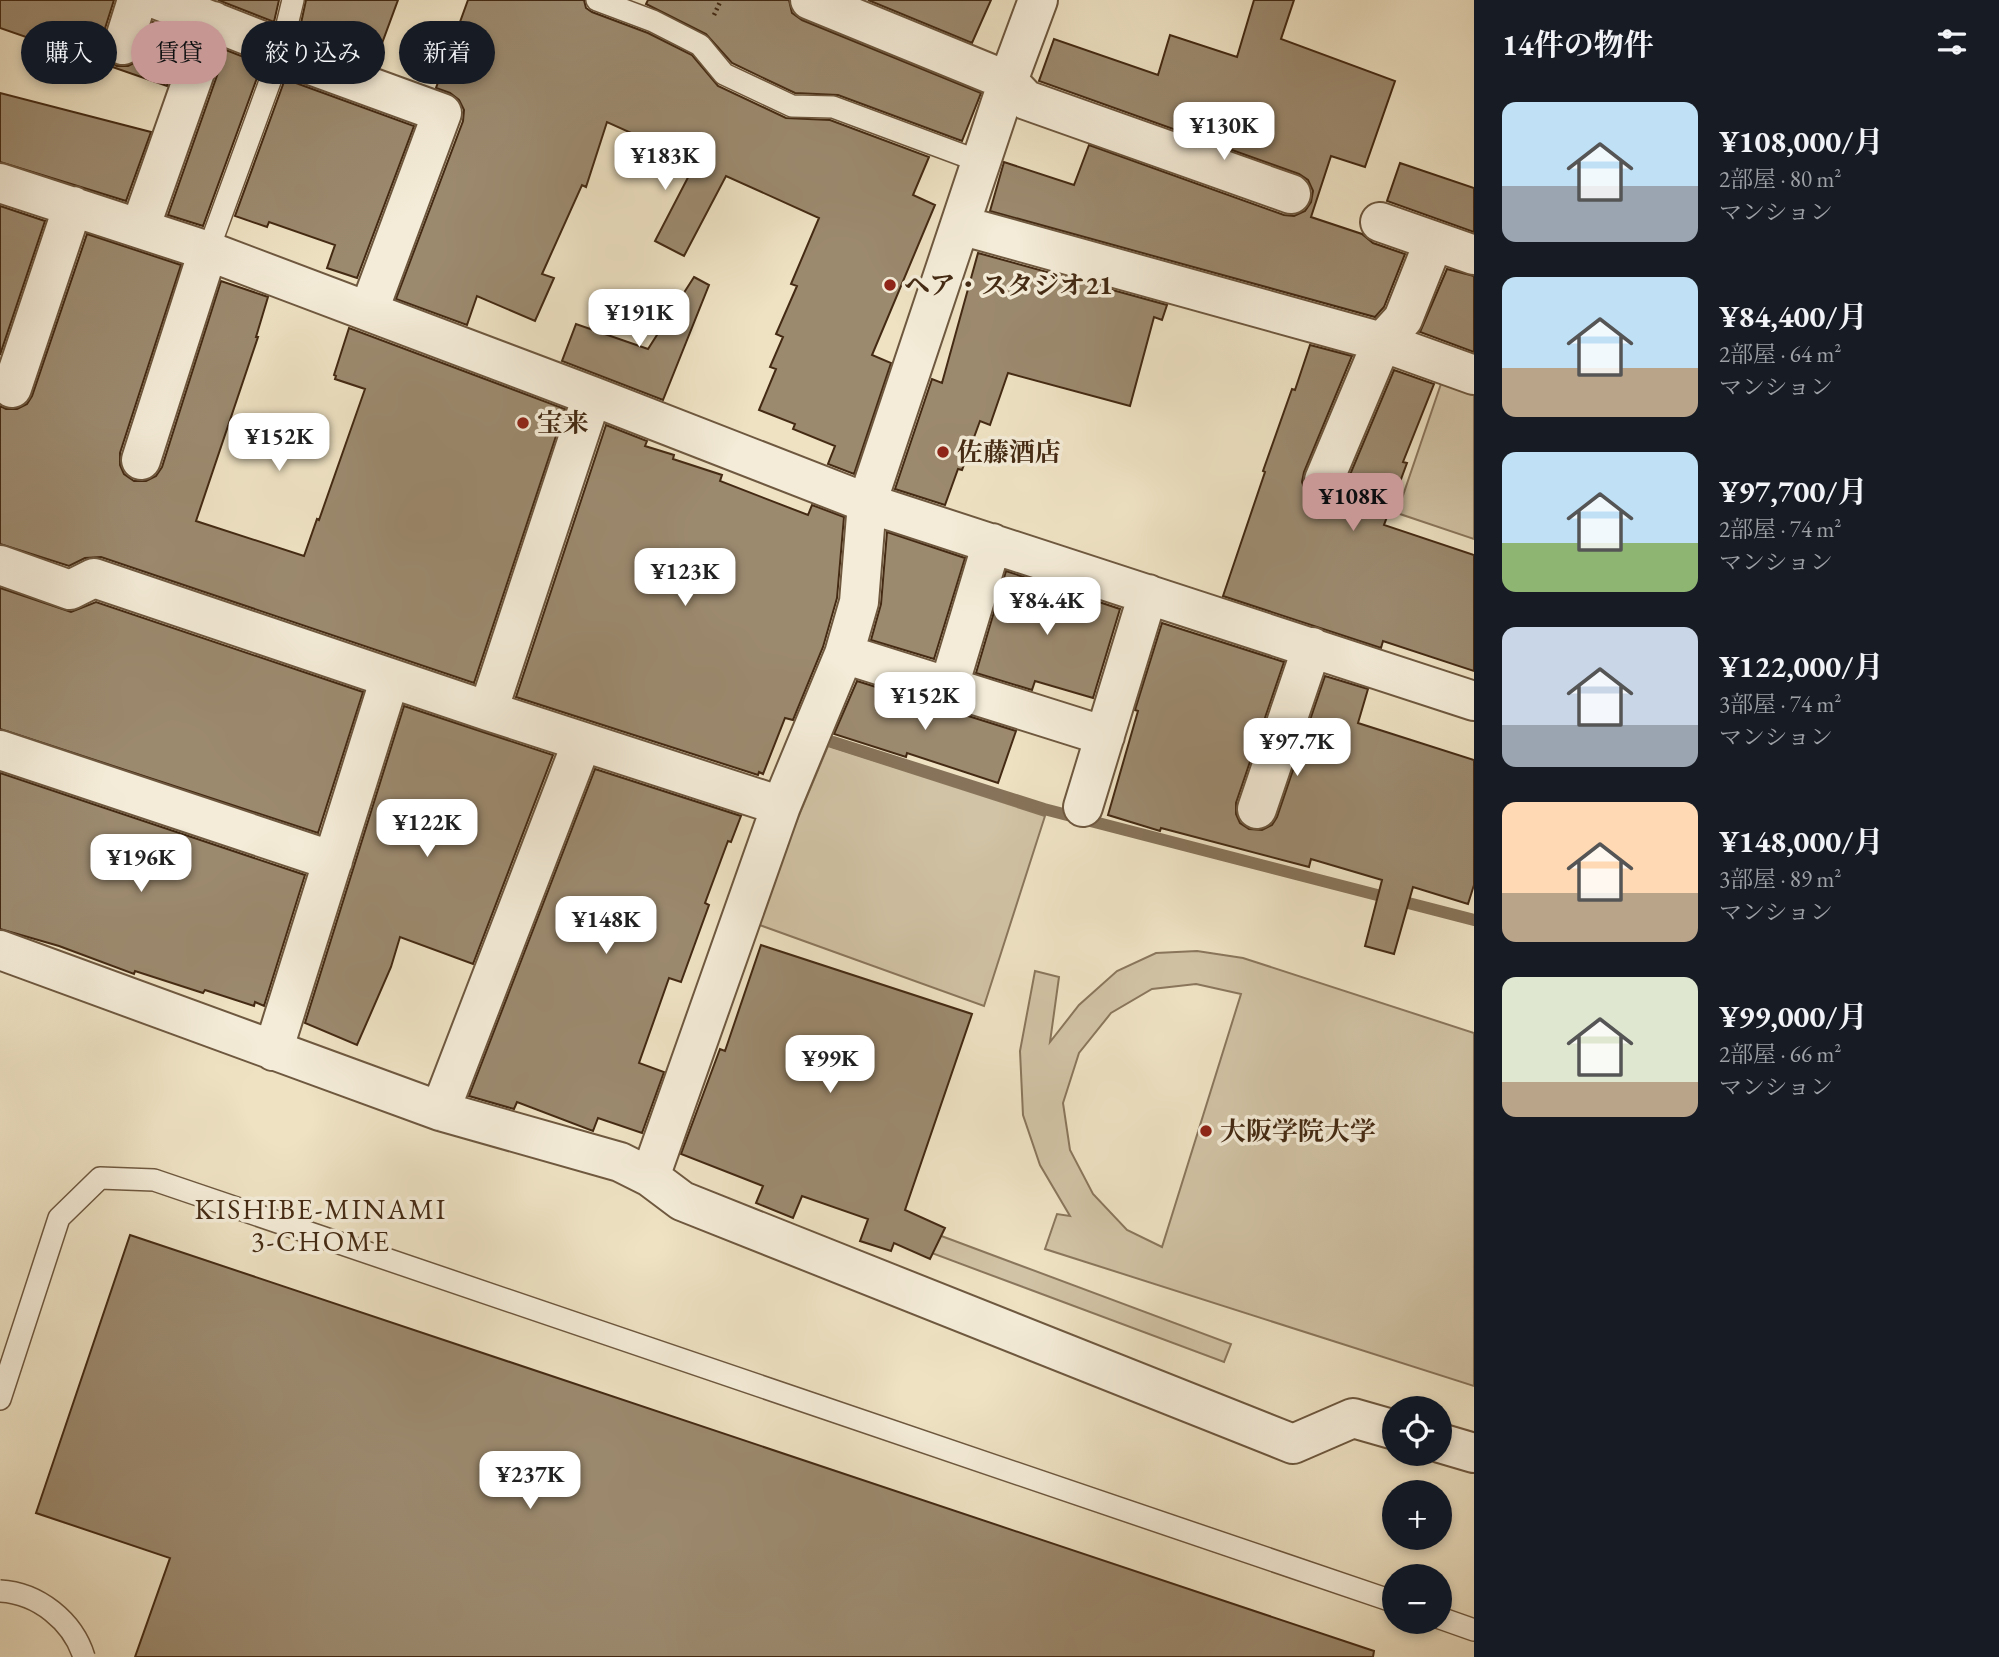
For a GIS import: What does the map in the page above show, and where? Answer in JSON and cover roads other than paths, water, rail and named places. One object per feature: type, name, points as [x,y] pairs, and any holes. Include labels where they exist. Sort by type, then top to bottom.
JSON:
[{"type":"street","points":[[123,45],[137,0]]},
{"type":"street","points":[[158,0],[213,21]]},
{"type":"street","points":[[810,0],[1008,81],[1026,100],[1291,194]]},
{"type":"street","points":[[650,1177],[781,806],[844,653],[859,602],[867,503],[1008,81],[1038,0]]},
{"type":"street","points":[[140,228],[191,84]]},
{"type":"street","points":[[362,84],[442,113],[369,310]]},
{"type":"street","points":[[0,183],[208,251],[369,310],[867,503],[1474,701]]},
{"type":"street","points":[[12,388],[73,206]]},
{"type":"street","points":[[1380,222],[1474,255]]},
{"type":"street","points":[[960,225],[1382,342],[1474,374]]},
{"type":"street","points":[[1324,480],[1382,342],[1403,319],[1434,241]]},
{"type":"street","points":[[141,460],[208,251]]},
{"type":"street","points":[[488,711],[592,396]]},
{"type":"street","points":[[949,686],[992,543]]},
{"type":"street","points":[[0,565],[70,590],[94,578],[488,711],[781,806]]},
{"type":"street","points":[[1083,807],[1148,594]]},
{"type":"street","points":[[1257,809],[1312,647]]},
{"type":"street","points":[[844,653],[1105,736]]},
{"type":"street","points":[[273,1051],[390,678]]},
{"type":"street","points":[[440,1111],[582,742]]},
{"type":"street","points":[[0,750],[333,861]]},
{"type":"street","points":[[0,950],[440,1111],[621,1162],[650,1177],[682,1200],[1293,1444],[1353,1418],[1382,1426]]},
{"type":"street","points":[[1452,1447],[1474,1453]]},
{"type":"lane","points":[[288,21],[293,0]]},
{"type":"lane","points":[[597,0],[653,21],[700,45],[724,74],[792,106],[833,107],[981,162]]},
{"type":"lane","points":[[208,251],[269,84]]},
{"type":"lane","points":[[0,1399],[59,1218],[100,1178],[154,1180],[1382,1597]]},
{"type":"lane","points":[[0,1591],[27,1597],[44,1607],[74,1637],[82,1657]]},
{"type":"lane","points":[[1452,1622],[1474,1630]]},
{"type":"waterway","points":[[833,742],[1044,809],[1474,920]]},
{"type":"place","name":"ヘア・スタジオ21","points":[[890,285]]},
{"type":"place","name":"宝来","points":[[523,423]]},
{"type":"place","name":"佐藤酒店","points":[[943,452]]},
{"type":"place","name":"大阪学院大学","points":[[1206,1131]]},
{"type":"district","name":"KISHIBE-MINAMI 3-CHOME","points":[[321,1225]]}]
